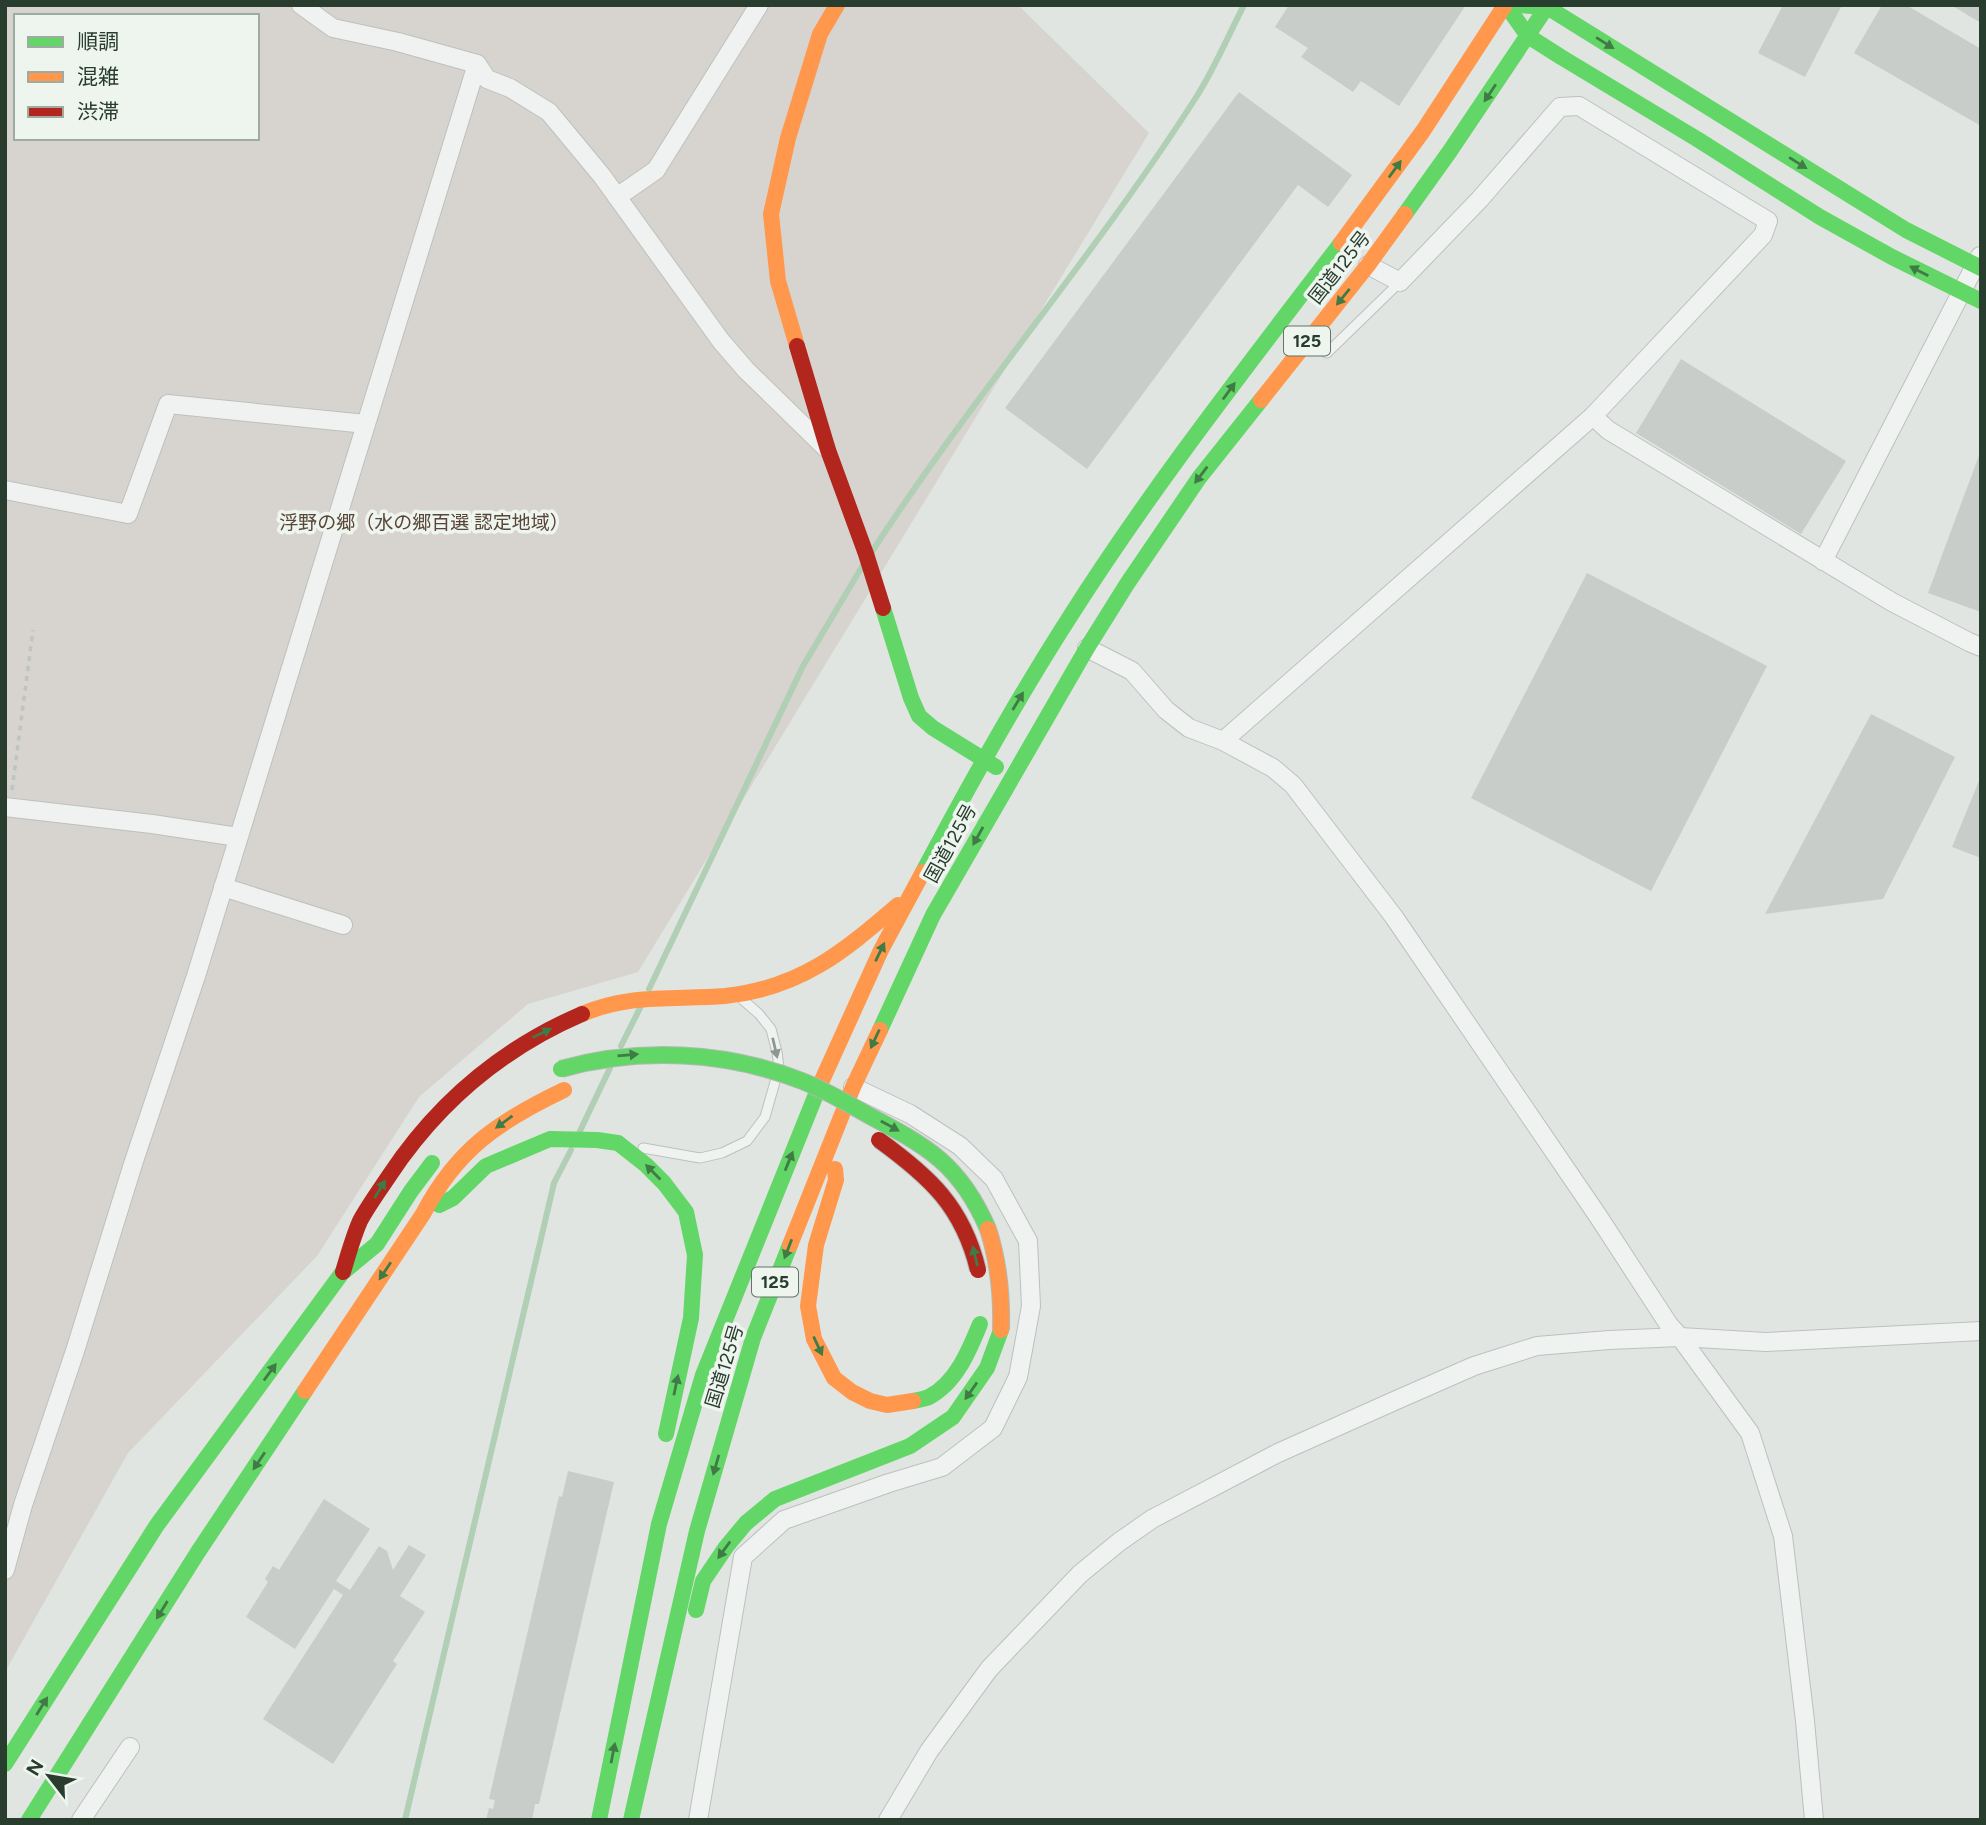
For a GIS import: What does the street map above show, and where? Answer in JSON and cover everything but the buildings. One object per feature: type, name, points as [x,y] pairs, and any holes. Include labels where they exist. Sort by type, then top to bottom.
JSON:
[{"type":"main road","points":[[837,5],[820,34],[788,138],[771,214],[778,281],[828,450],[866,554],[919,716],[933,728],[1011,777]]},
{"type":"main road","points":[[1506,5],[1528,36],[1821,217],[1892,257],[1981,301]]},
{"type":"main road","name":"国道125号","points":[[599,1820],[659,1524],[703,1375],[828,1062],[908,897],[983,759],[1071,615],[1147,503],[1423,131],[1506,5]]},
{"type":"main road","points":[[1518,5],[1547,6],[1906,230],[1979,263]]},
{"type":"main road","name":"国道125号","points":[[633,1812],[697,1531],[749,1351],[832,1136],[933,915],[1011,777],[1127,584],[1199,478],[1368,265],[1450,151],[1547,6]]},
{"type":"main road","points":[[342,1273],[359,1224],[389,1175],[425,1126],[479,1073],[525,1041],[580,1014],[627,1000],[737,994],[798,978],[825,963],[908,897]]},
{"type":"main road","points":[[556,1071],[585,1061],[642,1054],[744,1064],[791,1077],[828,1093],[934,1153],[957,1175],[981,1209],[993,1241],[1000,1269],[1000,1330],[987,1368],[953,1417],[910,1446],[775,1499],[746,1523],[726,1546],[703,1581],[694,1619]]},
{"type":"main road","points":[[29,1820],[198,1552],[423,1214],[442,1181],[473,1144],[520,1110],[582,1084]]},
{"type":"main road","points":[[753,1088],[826,1111],[902,1156],[945,1195],[971,1240],[981,1286]]},
{"type":"main road","points":[[832,1136],[836,1180],[816,1245],[808,1306],[814,1339],[834,1378],[852,1392],[870,1401],[887,1405],[928,1398],[947,1383],[959,1368],[972,1344],[981,1317]]},
{"type":"main road","points":[[423,1214],[453,1198],[486,1166],[550,1139],[618,1143],[646,1165],[664,1183],[685,1212],[695,1255],[691,1318],[662,1450]]},
{"type":"main road","points":[[5,1764],[157,1525],[342,1273],[377,1244],[444,1146]]},
{"type":"main road","points":[[657,1476],[659,1524]]},
{"type":"main road","points":[[633,1812],[658,1761],[687,1645]]},
{"type":"street","points":[[301,5],[332,27],[477,64],[487,79],[510,88],[550,112],[617,197],[721,341],[746,370],[828,450]]},
{"type":"street","points":[[617,197],[656,170],[759,5]]},
{"type":"street","points":[[5,1570],[23,1505],[196,976],[477,64]]},
{"type":"street","points":[[1223,741],[1593,416],[1762,235],[1768,221],[1579,106],[1560,107],[1480,199],[1400,282],[1368,265]]},
{"type":"street","points":[[1823,561],[1979,263]]},
{"type":"street","points":[[5,490],[128,514],[168,404],[366,424]]},
{"type":"street","points":[[1593,416],[1608,430],[1892,603],[1981,646]]},
{"type":"street","points":[[1087,648],[1132,671],[1166,710],[1189,728],[1223,741],[1273,768],[1293,785],[1394,917],[1669,1325],[1750,1433],[1783,1536],[1814,1820]]},
{"type":"street","points":[[7,807],[238,837]]},
{"type":"street","points":[[223,887],[343,925]]},
{"type":"street","points":[[698,1820],[743,1557],[784,1520],[942,1467],[993,1428],[1018,1377],[1031,1306],[1028,1241],[994,1180],[960,1146],[910,1114],[853,1087]]},
{"type":"street","points":[[888,1820],[929,1751],[989,1669],[1080,1574],[1152,1519],[1278,1453],[1474,1366],[1537,1346],[1680,1337],[1766,1342],[1981,1331]]},
{"type":"street","points":[[81,1820],[130,1747]]},
{"type":"lane","points":[[1307,341],[1327,352],[1400,282]]},
{"type":"lane","points":[[618,1143],[700,1158],[722,1153],[747,1141],[765,1117],[779,1068],[771,1029],[737,994]]},
{"type":"path","points":[[7,807],[33,630]]},
{"type":"green space","name":"浮野の郷（水の郷百選 認定地域）","points":[[5,5],[1018,5],[1149,133],[638,972],[528,1004],[419,1097],[317,1256],[128,1453],[5,1672]]},
{"type":"waterway","points":[[873,550],[952,436],[1157,157],[1202,88],[1244,5]]},
{"type":"waterway","points":[[649,989],[803,666],[863,565]]},
{"type":"waterway","points":[[621,1046],[640,1008]]},
{"type":"waterway","points":[[580,1131],[610,1068]]},
{"type":"waterway","points":[[405,1820],[554,1183],[571,1150]]},
{"type":"traffic: fast","points":[[1506,5],[1528,36],[1561,57],[1820,217],[1892,257],[1981,301]]},
{"type":"traffic: fast","points":[[1518,5],[1547,7],[1906,230],[1981,268]]},
{"type":"traffic: fast","points":[[1405,214],[1548,5]]},
{"type":"traffic: fast","points":[[923,872],[1013,710],[1102,567],[1202,426],[1341,243]]},
{"type":"traffic: fast","points":[[880,1030],[933,915],[1087,648],[1199,478],[1261,400]]},
{"type":"traffic: fast","points":[[883,608],[919,716],[933,728],[996,767]]},
{"type":"traffic: fast","points":[[561,1069],[621,1057],[682,1056],[743,1063],[802,1081],[836,1097],[925,1148],[954,1173],[966,1188],[988,1229]]},
{"type":"traffic: fast","points":[[599,1820],[659,1524],[703,1375],[819,1087]]},
{"type":"traffic: fast","points":[[439,1205],[453,1198],[486,1166],[550,1139],[618,1143],[664,1183],[686,1212],[695,1255],[691,1318],[666,1434]]},
{"type":"traffic: fast","points":[[5,1764],[157,1525],[342,1273],[377,1244],[432,1163]]},
{"type":"traffic: fast","points":[[631,1820],[697,1531],[753,1338],[790,1245]]},
{"type":"traffic: fast","points":[[913,1401],[929,1397],[954,1375],[980,1324]]},
{"type":"traffic: fast","points":[[696,1610],[703,1581],[726,1547],[746,1523],[775,1499],[910,1446],[953,1417],[987,1368],[1001,1330]]},
{"type":"traffic: fast","points":[[29,1820],[198,1552],[305,1391]]},
{"type":"traffic: slow","points":[[797,346],[778,281],[771,214],[788,138],[820,34],[837,5]]},
{"type":"traffic: slow","points":[[1341,243],[1423,131],[1505,5]]},
{"type":"traffic: slow","points":[[1261,400],[1405,214]]},
{"type":"traffic: slow","points":[[819,1087],[881,950],[923,872]]},
{"type":"traffic: slow","points":[[582,1014],[600,1007],[636,1000],[725,996],[776,985],[799,976],[839,952],[898,905]]},
{"type":"traffic: slow","points":[[790,1245],[853,1087],[880,1030]]},
{"type":"traffic: slow","points":[[305,1391],[436,1191],[465,1154],[519,1113],[564,1090]]},
{"type":"traffic: slow","points":[[835,1169],[836,1180],[816,1245],[808,1306],[814,1339],[834,1378],[852,1392],[870,1401],[887,1405],[913,1401]]},
{"type":"traffic: slow","points":[[988,1229],[999,1279],[1001,1330]]},
{"type":"traffic: jam","points":[[797,346],[828,450],[883,608]]},
{"type":"traffic: jam","points":[[343,1272],[363,1215],[428,1124],[450,1101],[498,1061],[552,1028],[582,1014]]},
{"type":"traffic: jam","points":[[879,1140],[914,1167],[942,1195],[963,1228],[978,1270]]}]
